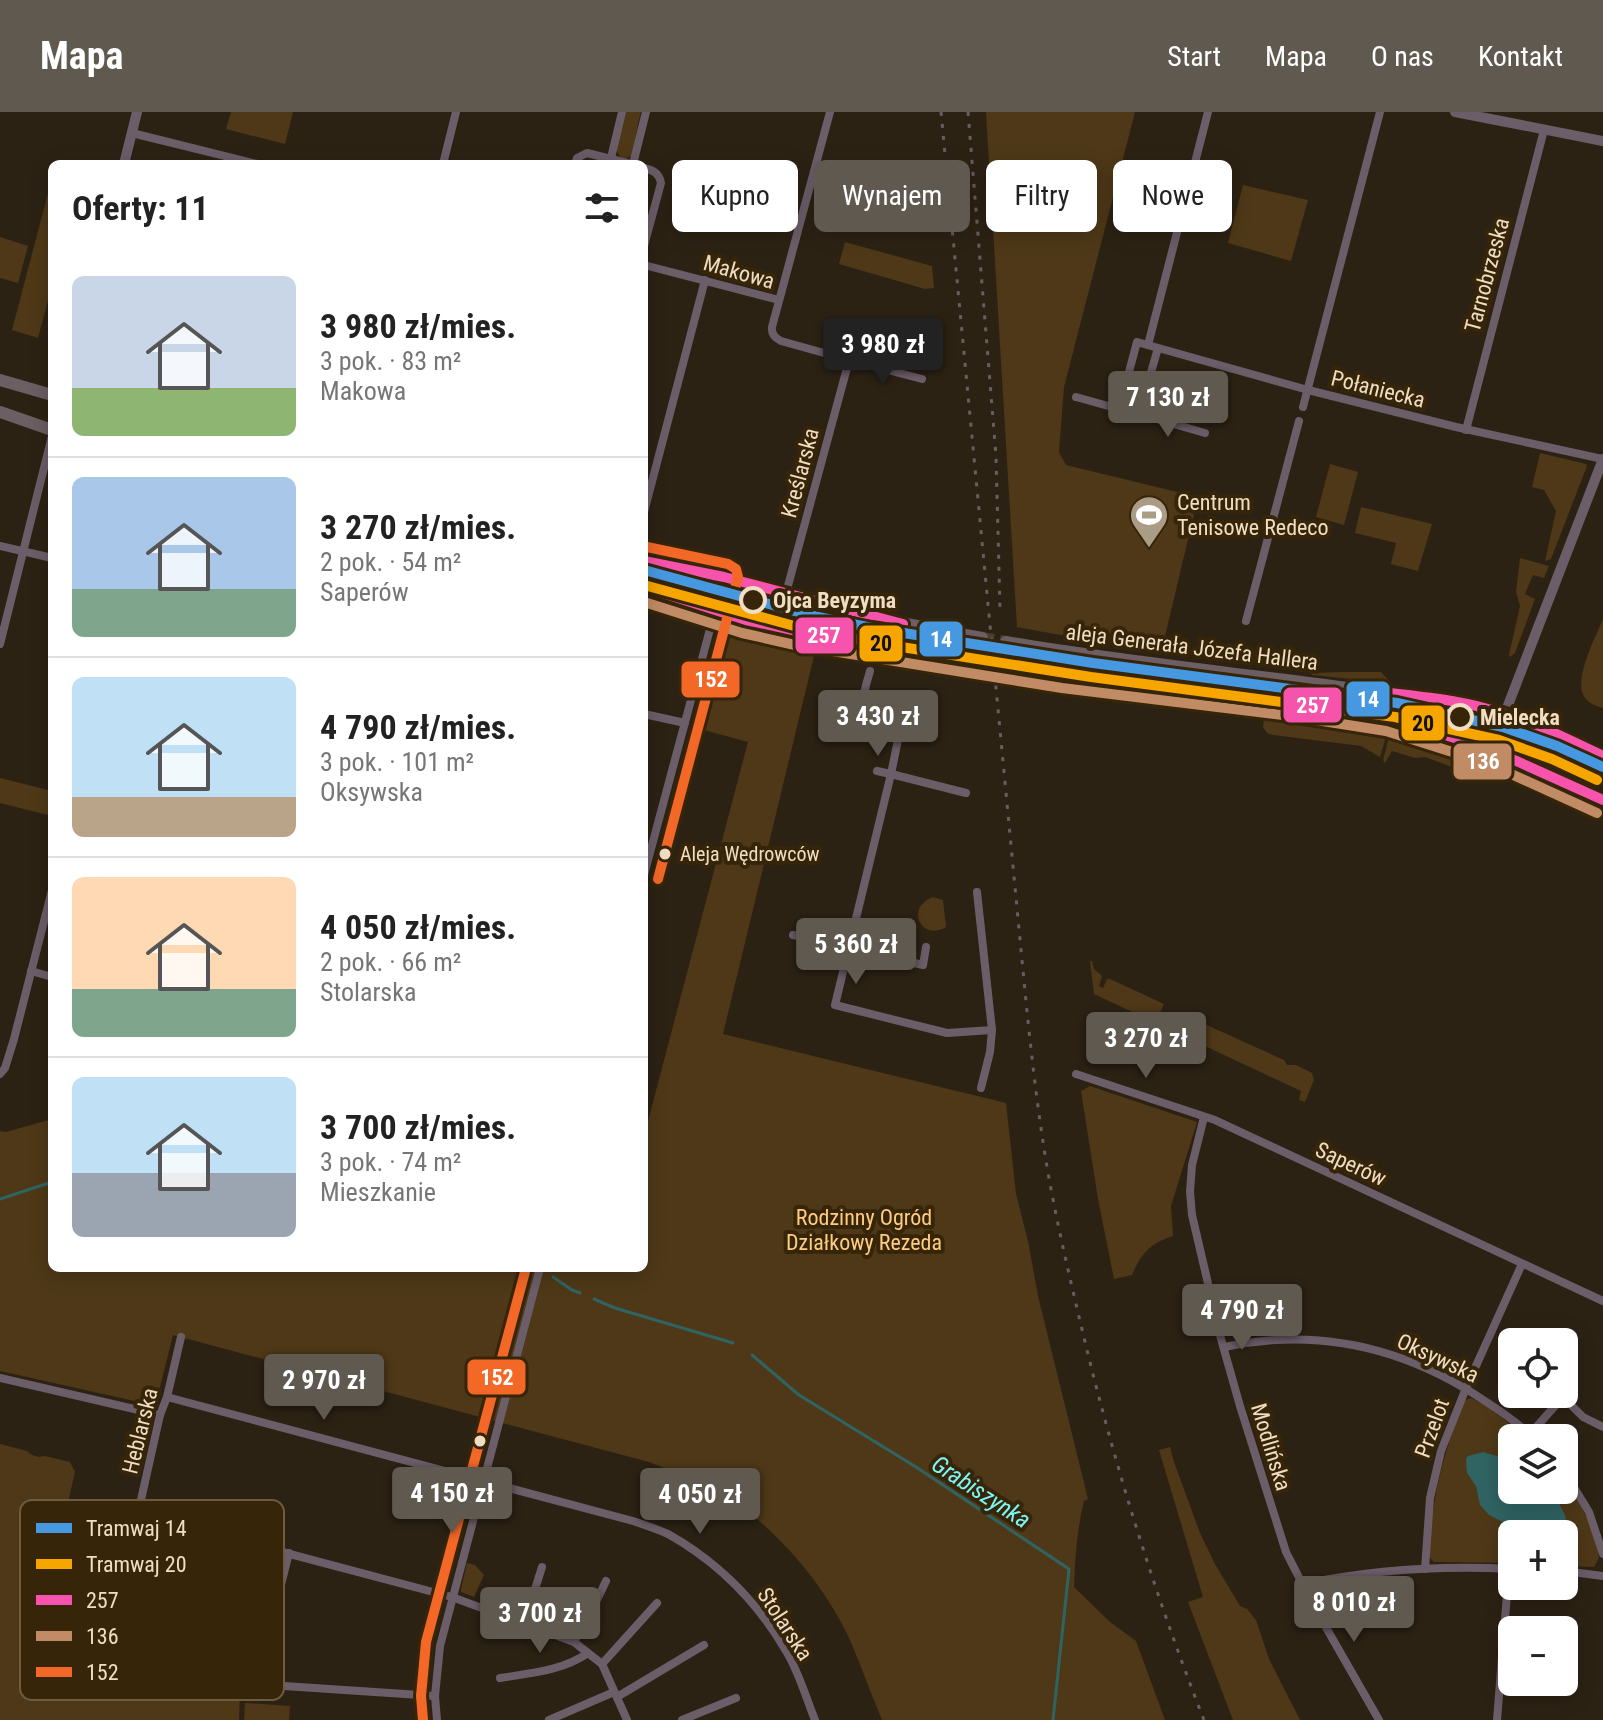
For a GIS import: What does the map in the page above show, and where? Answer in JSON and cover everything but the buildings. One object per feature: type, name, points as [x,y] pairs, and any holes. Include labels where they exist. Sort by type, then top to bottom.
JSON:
[{"type":"main road","points":[[0,380],[48,394]]},
{"type":"main road","points":[[0,412],[48,431]]},
{"type":"main road","points":[[648,562],[724,577],[907,625],[982,638]]},
{"type":"main road","points":[[648,588],[746,620],[785,629],[984,662]]},
{"type":"main road","name":"aleja Generała Józefa Hallera","points":[[1006,642],[1476,706],[1505,713],[1603,756]]},
{"type":"main road","name":"aleja Generała Józefa Hallera","points":[[1008,665],[1389,717],[1492,750],[1603,800]]},
{"type":"street","points":[[125,160],[137,112]]},
{"type":"street","points":[[444,160],[456,112]]},
{"type":"street","points":[[611,158],[622,112]]},
{"type":"street","points":[[633,160],[646,112]]},
{"type":"street","points":[[779,300],[830,112]]},
{"type":"street","points":[[1119,409],[1137,342],[1148,345],[1208,112]]},
{"type":"street","points":[[1303,407],[1380,112]]},
{"type":"street","points":[[1459,112],[1603,141]]},
{"type":"street","name":"Tarnobrzeska","points":[[1466,430],[1544,130]]},
{"type":"street","points":[[132,133],[241,160]]},
{"type":"street","points":[[576,160],[587,153],[618,160]]},
{"type":"street","points":[[648,169],[655,171],[661,183],[648,231]]},
{"type":"street","name":"Makowa","points":[[648,266],[779,300],[772,330],[777,339],[847,362],[922,379]]},
{"type":"street","points":[[648,497],[705,280]]},
{"type":"street","name":"Połaniecka","points":[[1148,345],[1466,430],[1603,459]]},
{"type":"street","points":[[1139,414],[1158,348]]},
{"type":"street","name":"Kreślarska","points":[[786,593],[847,362]]},
{"type":"street","points":[[1076,397],[1205,433]]},
{"type":"street","points":[[1246,621],[1299,421]]},
{"type":"street","points":[[0,644],[48,449]]},
{"type":"street","points":[[1492,750],[1603,459]]},
{"type":"street","points":[[0,546],[48,557]]},
{"type":"street","points":[[648,860],[724,577]]},
{"type":"street","points":[[870,671],[863,700],[865,706],[870,711],[895,717],[901,725],[835,1005],[947,1033],[992,1030]]},
{"type":"street","points":[[648,715],[685,723]]},
{"type":"street","points":[[877,771],[966,793]]},
{"type":"street","points":[[977,892],[992,1030],[981,1088]]},
{"type":"street","points":[[0,1074],[5,1068],[48,905]]},
{"type":"street","points":[[793,935],[923,965],[926,947]]},
{"type":"street","points":[[31,971],[48,976]]},
{"type":"street","name":"Saperów","points":[[1076,1074],[1215,1120],[1603,1301]]},
{"type":"street","name":"Modlińska","points":[[1204,1117],[1192,1165],[1192,1215],[1258,1468],[1286,1552],[1379,1720]]},
{"type":"street","name":"Przelot","points":[[1425,1569],[1426,1529],[1441,1451],[1522,1264]]},
{"type":"street","points":[[437,1720],[435,1696],[440,1646],[539,1272]]},
{"type":"street","name":"Heblarska","points":[[142,1500],[181,1337]]},
{"type":"street","name":"Oksywska","points":[[1224,1347],[1300,1339],[1349,1344],[1400,1356],[1466,1388],[1517,1424]]},
{"type":"street","points":[[0,1378],[160,1415]]},
{"type":"street","name":"Stolarska","points":[[167,1397],[633,1521],[667,1534],[707,1560],[752,1601],[787,1653],[815,1720]]},
{"type":"street","name":"Oksywska","points":[[1542,1424],[1563,1397],[1583,1417],[1603,1427]]},
{"type":"street","points":[[1578,1494],[1589,1512],[1603,1554]]},
{"type":"street","points":[[284,1552],[452,1597],[574,1642],[602,1664],[627,1720]]},
{"type":"street","points":[[284,1573],[289,1553]]},
{"type":"street","points":[[524,1624],[542,1567]]},
{"type":"street","points":[[1302,1584],[1361,1574],[1425,1569],[1498,1569]]},
{"type":"street","points":[[1578,1573],[1603,1576]]},
{"type":"street","points":[[574,1642],[606,1581]]},
{"type":"street","points":[[1497,1720],[1508,1600]]},
{"type":"street","points":[[602,1664],[657,1603]]},
{"type":"street","points":[[549,1720],[616,1694],[704,1645]]},
{"type":"street","points":[[500,1678],[548,1670],[588,1653]]},
{"type":"street","name":"Heblarska","points":[[284,1686],[435,1696]]},
{"type":"street","points":[[682,1720],[736,1698]]},
{"type":"green space","points":[[231,112],[293,112],[285,144],[226,129]]},
{"type":"green space","points":[[626,112],[641,112],[631,156],[625,159],[616,149]]},
{"type":"green space","points":[[986,112],[1135,112],[1123,160],[1113,160],[1113,197],[1064,387],[1059,452],[1066,465],[1198,497],[1162,649],[1017,627],[993,232],[1097,232],[1097,160],[989,160]]},
{"type":"green space","points":[[1243,185],[1308,200],[1291,261],[1228,243]]},
{"type":"green space","points":[[48,193],[48,301],[38,338],[12,330]]},
{"type":"green space","points":[[0,237],[28,246],[18,283],[0,278]]},
{"type":"green space","points":[[845,242],[932,266],[934,288],[925,289],[839,264]]},
{"type":"green space","points":[[1540,453],[1587,466],[1551,559],[1545,561],[1556,511],[1544,490],[1532,487]]},
{"type":"green space","points":[[1330,464],[1358,472],[1344,525],[1316,517]]},
{"type":"green space","points":[[1361,507],[1432,524],[1418,571],[1391,564],[1396,543],[1355,533]]},
{"type":"green space","points":[[1520,558],[1549,566],[1544,578],[1533,575],[1525,594],[1535,599],[1515,653],[1510,657],[1520,606],[1516,592]]},
{"type":"green space","points":[[746,600],[804,616],[807,607],[878,626],[1015,648],[1410,700],[1408,714],[898,644],[741,613]]},
{"type":"green space","points":[[1603,619],[1603,708],[1586,699],[1581,682],[1586,659]]},
{"type":"green space","points":[[772,632],[890,651],[868,656]]},
{"type":"green space","name":"Rodzinny Ogród Działkowy Rezeda","points":[[724,636],[814,656],[723,1034],[1006,1103],[1016,1194],[1088,1499],[1084,1501],[1080,1522],[1074,1587],[1110,1622],[1136,1641],[1165,1720],[882,1720],[841,1621],[818,1585],[790,1551],[733,1501],[698,1482],[649,1462],[173,1335],[156,1403],[152,1405],[0,1371],[0,1131],[48,1120],[48,1272],[648,1272],[648,1121],[748,742],[693,727],[716,643]]},
{"type":"green space","points":[[1381,672],[1391,683],[1311,673]]},
{"type":"green space","points":[[1267,717],[1359,729],[1386,737],[1380,757],[1361,746],[1267,733],[1263,727]]},
{"type":"green space","points":[[1389,737],[1471,763],[1460,770],[1425,757],[1415,758],[1392,751],[1385,763],[1383,760]]},
{"type":"green space","points":[[0,778],[48,790],[48,815],[0,803]]},
{"type":"green space","points":[[933,897],[943,900],[946,927],[937,930],[924,927],[918,915],[924,902]]},
{"type":"green space","points":[[1090,961],[1102,976],[1099,986],[1103,988],[1110,979],[1164,1004],[1160,1013],[1185,1025],[1189,1017],[1284,1060],[1287,1065],[1296,1065],[1312,1073],[1314,1080],[1305,1102],[1299,1100],[1301,1091],[1094,994]]},
{"type":"green space","points":[[1090,1086],[1197,1122],[1171,1206],[1173,1236],[1147,1250],[1132,1275],[1114,1279],[1081,1091]]},
{"type":"green space","points":[[1471,1398],[1488,1407],[1510,1424],[1498,1424],[1498,1504],[1578,1504],[1578,1501],[1594,1537],[1599,1558],[1594,1567],[1578,1566],[1578,1520],[1498,1520],[1498,1563],[1434,1562],[1429,1557],[1444,1458],[1465,1400]]},
{"type":"green space","points":[[0,1444],[39,1457],[70,1462],[75,1472],[69,1500],[20,1500],[20,1700],[240,1700],[239,1720],[0,1720]]},
{"type":"green space","points":[[1170,1447],[1200,1533],[1240,1606],[1256,1620],[1269,1659],[1300,1720],[1233,1720],[1188,1602],[1203,1597],[1159,1450]]},
{"type":"green space","points":[[467,1563],[475,1565],[484,1575],[474,1597],[461,1592]]},
{"type":"green space","points":[[245,1703],[290,1706],[289,1720],[244,1720]]},
{"type":"water","points":[[1483,1452],[1498,1456],[1498,1504],[1559,1504],[1566,1520],[1499,1520],[1489,1515],[1480,1505],[1476,1486],[1467,1473],[1468,1456]]},
{"type":"waterway","name":"Grabiszynka","points":[[0,1199],[48,1183]]},
{"type":"waterway","name":"Grabiszynka","points":[[553,1277],[580,1293]]},
{"type":"waterway","name":"Grabiszynka","points":[[594,1299],[733,1343]]},
{"type":"waterway","name":"Grabiszynka","points":[[752,1355],[799,1395],[916,1467],[1069,1569],[1053,1720]]},
{"type":"tunnel","points":[[982,638],[1006,642]]},
{"type":"tunnel","points":[[984,662],[1008,665]]},
{"type":"railway","points":[[941,112],[1026,1005],[1047,1167],[1080,1321],[1120,1473],[1168,1622],[1204,1720]]},
{"type":"railway","points":[[968,112],[996,456],[1000,608]]},
{"type":"tram line","name":"14","points":[[648,571],[813,616],[872,628],[1093,663],[1397,703],[1503,727],[1557,746],[1603,767]]},
{"type":"tram line","name":"20","points":[[648,586],[809,630],[870,642],[1091,677],[1395,717],[1499,740],[1552,759],[1597,780]]},
{"type":"transit line","name":"152","points":[[648,547],[728,564],[736,569],[738,577],[658,879]]},
{"type":"transit line","name":"257","points":[[648,562],[724,577],[903,624]]},
{"type":"transit line","name":"152","points":[[648,574],[719,597]]},
{"type":"transit line","name":"136","points":[[648,576],[721,591],[900,638]]},
{"type":"transit line","name":"257","points":[[648,588],[746,620],[797,631],[1064,674],[1389,717],[1492,750],[1603,800]]},
{"type":"transit line","name":"136","points":[[648,603],[742,633],[795,645],[1062,688],[1386,731],[1487,763],[1597,813]]},
{"type":"transit line","name":"257","points":[[1365,690],[1442,699],[1503,713],[1603,756]]},
{"type":"transit line","name":"136","points":[[1363,704],[1441,713],[1487,723],[1529,737],[1597,769]]},
{"type":"transit line","name":"152","points":[[423,1720],[421,1696],[426,1642],[525,1272]]},
{"type":"place","name":"Centrum Tenisowe Redeco","points":[[1149,549]]},
{"type":"place","name":"Ojca Beyzyma","points":[[753,600]]},
{"type":"place","name":"Mielecka","points":[[1460,717]]},
{"type":"place","name":"Aleja Wędrowców","points":[[665,854]]}]
